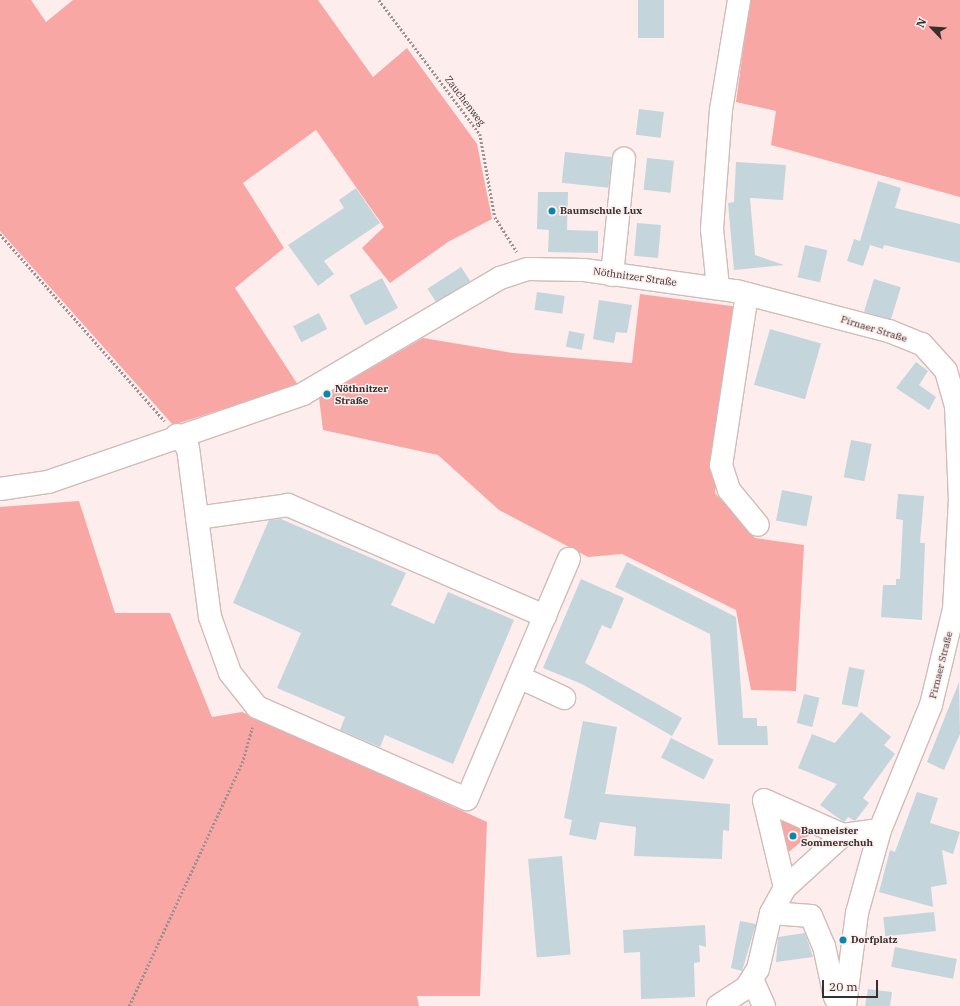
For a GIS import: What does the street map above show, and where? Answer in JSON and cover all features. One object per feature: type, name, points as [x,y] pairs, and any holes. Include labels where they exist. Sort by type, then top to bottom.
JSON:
[{"type":"street","points":[[718,288],[712,229],[721,110],[739,0]]},
{"type":"street","points":[[608,274],[624,159]]},
{"type":"street","points":[[606,221],[608,274]]},
{"type":"street","name":"Nöthnitzer Straße","points":[[0,489],[48,482],[178,435],[262,411],[303,394],[500,278],[528,269],[608,274],[718,288]]},
{"type":"street","name":"Pirnaer Straße","points":[[718,288],[747,294],[889,331],[922,344],[946,371],[956,405],[960,499],[957,607],[931,705],[880,830],[857,913],[846,1006]]},
{"type":"street","points":[[747,294],[721,465],[729,490],[758,525]]},
{"type":"street","points":[[178,435],[188,448],[210,617],[230,673],[256,707],[466,798],[569,559]]},
{"type":"street","points":[[197,518],[288,505],[545,616]]},
{"type":"street","points":[[519,677],[564,698]]},
{"type":"street","points":[[785,888],[764,800],[843,835],[880,830]]},
{"type":"street","points":[[718,1006],[746,988],[758,969],[771,913],[785,888],[843,835]]},
{"type":"street","points":[[771,913],[811,916],[824,946],[835,997],[840,1006]]},
{"type":"street","points":[[752,979],[764,1006]]},
{"type":"path","name":"Zauchenweg","points":[[378,0],[480,134],[495,217],[528,269]]},
{"type":"path","points":[[0,234],[178,435]]},
{"type":"path","points":[[129,1006],[242,763],[256,707]]},
{"type":"shaded area","points":[[0,0],[31,0],[46,22],[73,0],[318,0],[373,77],[407,48],[477,144],[492,219],[448,242],[390,283],[362,248],[384,227],[316,130],[243,183],[284,248],[235,288],[298,385],[173,425],[0,231]]},
{"type":"shaded area","points":[[750,0],[960,0],[960,197],[771,145],[776,111],[736,102]]},
{"type":"shaded area","points":[[640,294],[739,307],[715,493],[755,538],[804,545],[796,691],[751,690],[736,610],[622,554],[588,557],[499,510],[438,455],[323,430],[319,398],[423,338],[513,353],[632,363]]},
{"type":"shaded area","points":[[79,501],[115,613],[170,613],[212,717],[242,712],[487,822],[480,996],[417,996],[419,1006],[0,1006],[0,507]]},
{"type":"shaded area","points":[[786,817],[814,831],[784,856],[776,826]]},
{"type":"building","points":[[638,0],[664,0],[664,38],[638,38]]},
{"type":"building","points":[[639,109],[664,112],[661,138],[636,135]]},
{"type":"building","points":[[565,152],[612,157],[609,188],[562,183]]},
{"type":"building","points":[[647,158],[674,161],[671,193],[644,190]]},
{"type":"building","points":[[736,162],[786,165],[783,200],[750,198],[755,255],[784,265],[734,270],[728,203],[734,202]]},
{"type":"building","points":[[878,181],[901,188],[895,208],[960,224],[960,263],[884,245],[883,249],[870,245],[863,266],[847,261],[854,239],[860,241]]},
{"type":"building","points":[[356,188],[380,223],[324,261],[334,274],[318,286],[288,245],[344,208],[339,200]]},
{"type":"building","points":[[538,192],[568,192],[567,230],[598,231],[598,253],[548,252],[549,230],[537,229]]},
{"type":"building","points":[[637,223],[661,225],[658,258],[634,256]]},
{"type":"building","points":[[805,245],[827,250],[820,282],[798,277]]},
{"type":"building","points":[[461,267],[470,281],[437,303],[427,289]]},
{"type":"building","points":[[382,278],[398,308],[365,325],[349,295]]},
{"type":"building","points":[[874,279],[901,287],[891,320],[864,312]]},
{"type":"building","points":[[537,292],[565,296],[562,314],[534,310]]},
{"type":"building","points":[[599,300],[632,305],[627,333],[616,332],[614,343],[593,339]]},
{"type":"building","points":[[319,313],[327,329],[301,342],[293,326]]},
{"type":"building","points":[[770,329],[821,344],[805,399],[754,385]]},
{"type":"building","points":[[569,331],[585,334],[582,350],[566,347]]},
{"type":"building","points":[[916,362],[928,371],[919,385],[936,397],[929,410],[896,388]]},
{"type":"building","points":[[851,440],[872,444],[864,481],[844,477]]},
{"type":"building","points":[[782,490],[812,496],[807,526],[776,520]]},
{"type":"building","points":[[898,494],[924,496],[920,543],[925,543],[922,620],[881,617],[883,585],[896,585],[896,579],[900,579],[903,520],[896,519]]},
{"type":"building","points":[[281,519],[406,573],[391,605],[434,624],[448,592],[514,620],[453,764],[385,735],[380,747],[340,730],[345,717],[277,688],[301,633],[233,603],[269,520]]},
{"type":"building","points":[[627,562],[736,617],[743,718],[757,718],[757,726],[767,726],[768,745],[718,745],[710,634],[615,587]]},
{"type":"building","points":[[581,579],[624,598],[611,629],[602,625],[585,663],[682,718],[672,736],[582,684],[543,668]]},
{"type":"building","points":[[849,667],[865,670],[857,707],[842,704]]},
{"type":"building","points":[[959,682],[960,734],[944,770],[927,762]]},
{"type":"building","points":[[804,694],[820,698],[812,727],[797,723]]},
{"type":"building","points":[[861,712],[891,737],[884,745],[895,754],[863,798],[869,803],[855,821],[848,817],[844,822],[820,805],[837,784],[798,768],[812,734],[835,743]]},
{"type":"building","points":[[583,721],[617,727],[605,794],[730,804],[729,831],[723,830],[722,859],[634,856],[636,827],[600,822],[596,840],[569,835],[572,820],[564,818]]},
{"type":"building","points":[[671,738],[714,760],[704,779],[661,758]]},
{"type":"building","points":[[917,792],[938,798],[930,823],[960,832],[953,854],[942,850],[947,884],[931,887],[933,907],[879,892],[890,850],[895,852]]},
{"type":"building","points":[[562,856],[571,955],[537,958],[528,859]]},
{"type":"building","points":[[934,912],[936,931],[885,936],[883,917]]},
{"type":"building","points":[[740,921],[756,924],[742,971],[731,968]]},
{"type":"building","points":[[705,925],[706,947],[699,945],[700,962],[694,963],[695,997],[641,999],[640,952],[624,953],[623,930]]},
{"type":"building","points":[[805,933],[813,957],[776,962],[778,937]]},
{"type":"building","points":[[895,947],[957,959],[953,979],[891,967]]},
{"type":"building","points":[[868,989],[892,992],[890,1006],[865,1006]]},
{"type":"place","name":"Baumschule Lux","points":[[552,211]]},
{"type":"place","name":"Nöthnitzer Straße","points":[[327,394]]},
{"type":"place","name":"Baumeister Sommerschuh","points":[[793,836]]},
{"type":"place","name":"Dorfplatz","points":[[843,940]]}]
